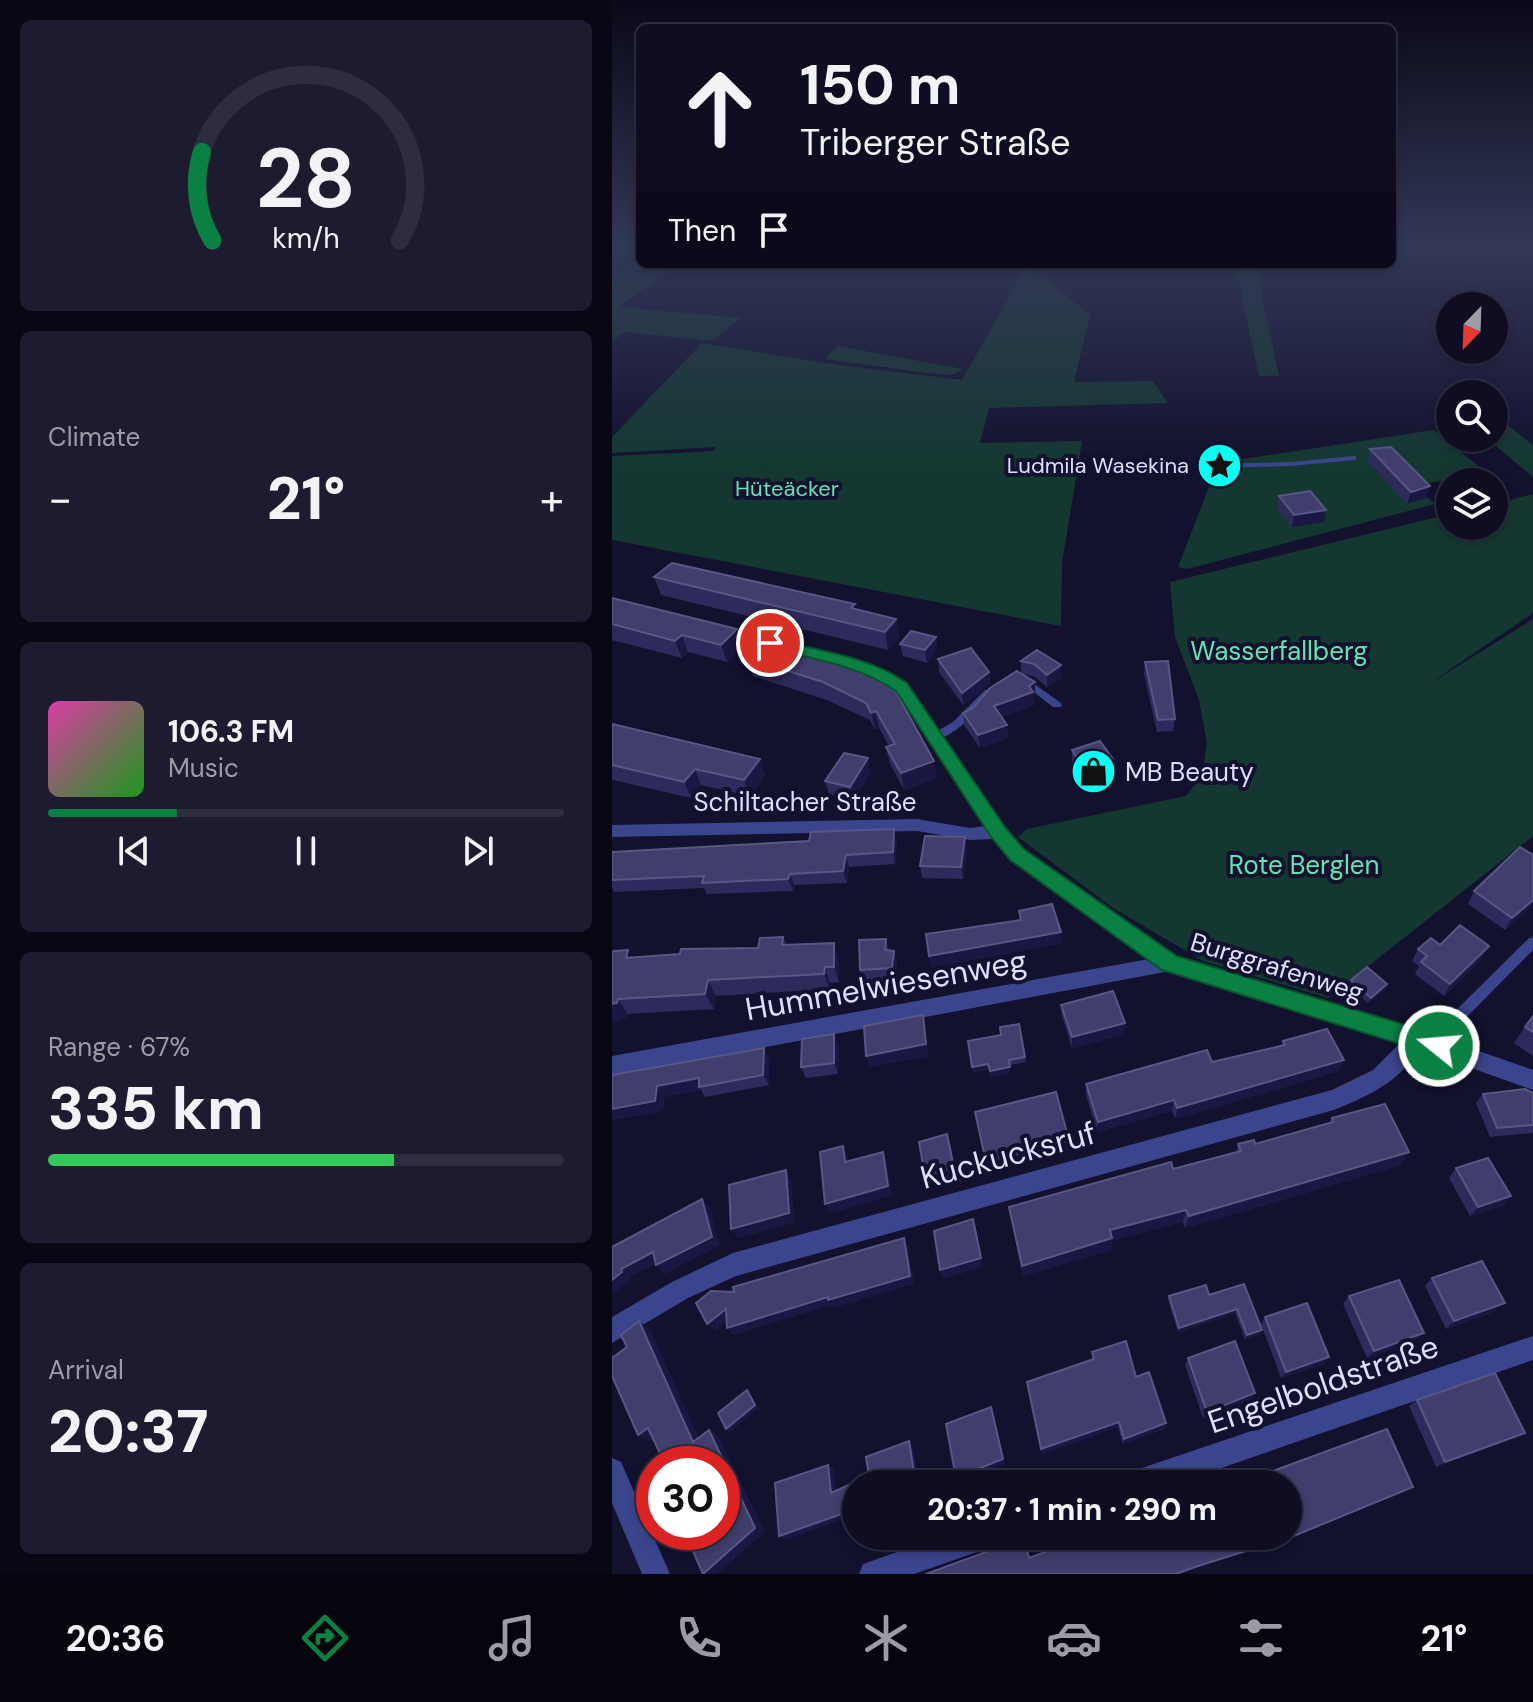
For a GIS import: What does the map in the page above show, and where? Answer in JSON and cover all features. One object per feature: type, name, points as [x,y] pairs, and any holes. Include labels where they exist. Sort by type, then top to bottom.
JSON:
[{"type":"street","name":"Burggrafenweg","points":[[699,625],[886,676],[915,702],[998,832],[1017,854],[1170,963],[1439,1046],[1533,1080]]},
{"type":"street","name":"Schiltacher Straße","points":[[612,831],[917,825],[970,834],[998,832]]},
{"type":"street","name":"Hummelwiesenweg","points":[[612,1066],[1170,963]]},
{"type":"street","name":"Kuckucksruf","points":[[612,1331],[680,1290],[733,1265],[1334,1100],[1372,1082],[1396,1064],[1413,1038]]},
{"type":"street","name":"Engelboldstraße","points":[[1177,1470],[1533,1348]]},
{"type":"street","points":[[612,1471],[656,1574]]},
{"type":"street","points":[[873,1574],[943,1550]]},
{"type":"lane","points":[[1209,466],[1291,464],[1353,458]]},
{"type":"lane","points":[[936,737],[957,724],[981,698],[1016,678],[1031,682],[1057,705]]},
{"type":"lane","points":[[1439,1046],[1443,1032],[1533,942]]},
{"type":"green space","points":[[612,320],[738,320],[712,341],[625,332],[612,341]]},
{"type":"green space","name":"Hüteäcker","points":[[996,320],[1088,320],[1074,382],[1153,381],[1168,403],[989,408],[980,443],[1082,441],[1062,563],[1061,626],[612,540],[612,456],[714,451],[716,447],[612,453],[612,437],[702,343],[838,365],[962,380]]},
{"type":"green space","points":[[1247,320],[1267,320],[1279,376],[1259,376]]},
{"type":"green space","points":[[838,346],[963,369],[952,375],[936,374],[824,359]]},
{"type":"green space","points":[[1508,425],[1533,445],[1533,477],[1503,452],[1508,452]]},
{"type":"green space","points":[[1434,430],[1436,452],[1461,452],[1481,468],[1436,468],[1436,482],[1414,485],[1435,504],[1187,569],[1178,567],[1212,479],[1210,464]]},
{"type":"green space","points":[[1533,494],[1533,613],[1426,686],[1533,619],[1533,836],[1328,998],[1203,961],[1113,908],[1018,837],[1027,829],[1186,796],[1202,776],[1207,743],[1199,700],[1175,637],[1170,582],[1436,517],[1436,540],[1508,540],[1508,500]]},
{"type":"building","points":[[1391,447],[1430,486],[1411,492],[1370,449]]},
{"type":"building","points":[[1310,491],[1326,510],[1294,515],[1279,496]]},
{"type":"building","points":[[672,563],[855,604],[851,608],[896,619],[885,632],[654,577]]},
{"type":"building","points":[[612,598],[737,629],[721,645],[682,635],[675,641],[612,624]]},
{"type":"building","points":[[911,631],[936,637],[925,650],[900,644]]},
{"type":"building","points":[[764,641],[837,659],[877,678],[896,692],[934,761],[901,773],[886,747],[895,744],[876,711],[871,713],[866,703],[823,682],[747,658]]},
{"type":"building","points":[[971,648],[989,672],[962,693],[938,659]]},
{"type":"building","points":[[1037,650],[1061,665],[1047,675],[1034,664],[1021,661]]},
{"type":"building","points":[[1168,661],[1175,719],[1158,720],[1145,662]]},
{"type":"building","points":[[1017,671],[1035,682],[1029,686],[1033,692],[994,706],[1007,725],[978,735],[963,713],[973,708],[990,688]]},
{"type":"building","points":[[612,724],[760,759],[744,780],[695,769],[684,782],[612,765]]},
{"type":"building","points":[[1100,741],[1113,759],[1084,769],[1072,750]]},
{"type":"building","points":[[844,753],[868,758],[850,787],[825,781]]},
{"type":"building","points":[[894,829],[893,852],[846,855],[843,871],[790,874],[788,879],[702,883],[704,876],[612,880],[612,852],[809,841],[811,832]]},
{"type":"building","points":[[925,836],[965,837],[961,867],[920,866]]},
{"type":"building","points":[[1520,847],[1533,855],[1533,900],[1512,918],[1474,891]]},
{"type":"building","points":[[1052,904],[1061,932],[929,956],[926,934],[1021,920],[1019,911]]},
{"type":"building","points":[[1460,925],[1489,946],[1450,984],[1421,962],[1427,956],[1418,949],[1431,938],[1440,945]]},
{"type":"building","points":[[783,937],[782,945],[834,943],[834,967],[825,967],[824,974],[708,980],[705,994],[618,999],[617,1003],[612,1004],[614,951],[628,950],[626,958],[680,954],[681,949],[758,948],[760,938]]},
{"type":"building","points":[[886,939],[885,950],[894,951],[892,968],[860,970],[859,940]]},
{"type":"building","points":[[1367,967],[1387,984],[1371,998],[1351,980]]},
{"type":"building","points":[[1113,991],[1125,1023],[1072,1037],[1061,1005]]},
{"type":"building","points":[[923,1015],[926,1044],[866,1056],[864,1026]]},
{"type":"building","points":[[1533,1016],[1533,1032],[1525,1027]]},
{"type":"building","points":[[1019,1024],[1025,1057],[1009,1060],[1010,1067],[990,1071],[988,1064],[972,1067],[968,1041],[1001,1035],[1000,1027]]},
{"type":"building","points":[[1327,1029],[1344,1060],[1177,1108],[1174,1100],[1098,1122],[1086,1084],[1207,1050],[1212,1062],[1285,1045],[1283,1041]]},
{"type":"building","points":[[834,1034],[834,1063],[801,1067],[802,1039]]},
{"type":"building","points":[[764,1048],[763,1075],[699,1087],[699,1078],[657,1086],[655,1101],[612,1109],[612,1075]]},
{"type":"building","points":[[1525,1089],[1533,1093],[1533,1125],[1497,1128],[1483,1094]]},
{"type":"building","points":[[1056,1092],[1069,1140],[986,1162],[975,1112]]},
{"type":"building","points":[[1385,1104],[1409,1152],[1189,1216],[1186,1210],[1110,1230],[1112,1238],[1022,1266],[1009,1207],[1171,1162],[1173,1169],[1241,1151],[1238,1144],[1254,1140],[1255,1144]]},
{"type":"building","points":[[947,1134],[954,1168],[925,1177],[919,1142]]},
{"type":"building","points":[[843,1146],[845,1162],[883,1152],[888,1186],[825,1204],[820,1152]]},
{"type":"building","points":[[1488,1158],[1511,1196],[1478,1207],[1456,1168]]},
{"type":"building","points":[[786,1170],[789,1213],[731,1229],[729,1185]]},
{"type":"building","points":[[702,1199],[712,1237],[656,1265],[653,1252],[621,1269],[622,1272],[612,1280],[612,1247]]},
{"type":"building","points":[[973,1219],[981,1258],[940,1270],[934,1231]]},
{"type":"building","points":[[904,1238],[910,1276],[727,1328],[726,1309],[707,1324],[696,1303],[711,1291],[734,1292],[733,1287]]},
{"type":"building","points":[[1482,1261],[1505,1303],[1454,1321],[1432,1278]]},
{"type":"building","points":[[1399,1280],[1424,1333],[1374,1351],[1349,1296]]},
{"type":"building","points":[[1244,1284],[1262,1330],[1247,1335],[1237,1309],[1179,1328],[1169,1296],[1206,1285],[1209,1295]]},
{"type":"building","points":[[1307,1303],[1329,1357],[1286,1372],[1265,1317]]},
{"type":"building","points":[[639,1321],[693,1442],[709,1430],[717,1446],[656,1446],[648,1428],[638,1435],[612,1376],[612,1358],[627,1347],[621,1335]]},
{"type":"building","points":[[1126,1341],[1136,1377],[1149,1372],[1166,1423],[1124,1439],[1119,1422],[1041,1449],[1027,1382],[1094,1359],[1092,1352]]},
{"type":"building","points":[[1235,1341],[1255,1393],[1207,1412],[1188,1358]]},
{"type":"building","points":[[1495,1373],[1525,1433],[1445,1462],[1417,1400]]},
{"type":"building","points":[[747,1390],[755,1405],[726,1429],[718,1413]]},
{"type":"building","points":[[991,1407],[1003,1459],[976,1470],[955,1470],[946,1424]]},
{"type":"building","points":[[1387,1429],[1413,1487],[1302,1533],[1302,1470],[1276,1470]]},
{"type":"building","points":[[909,1441],[914,1470],[868,1470],[866,1457]]},
{"type":"building","points":[[828,1465],[831,1493],[842,1488],[842,1514],[779,1536],[775,1483]]},
{"type":"building","points":[[740,1496],[755,1528],[740,1541]]},
{"type":"building","points":[[692,1550],[730,1550],[703,1574]]},
{"type":"building","points":[[991,1550],[1027,1550],[1029,1558],[1051,1550],[1249,1550],[1176,1574],[926,1574]]},
{"type":"place","name":"Ludmila Wasekina","points":[[1220,465]]},
{"type":"place","name":"MB Beauty","points":[[1094,772]]},
{"type":"route","points":[[770,643],[856,665],[886,676],[902,687],[915,702],[998,832],[1017,854],[1170,963],[1208,978],[1439,1046]]},
{"type":"park label","name":"Wasserfallberg","points":[[1279,651]]},
{"type":"park label","name":"Rote Berglen","points":[[1304,865]]}]
